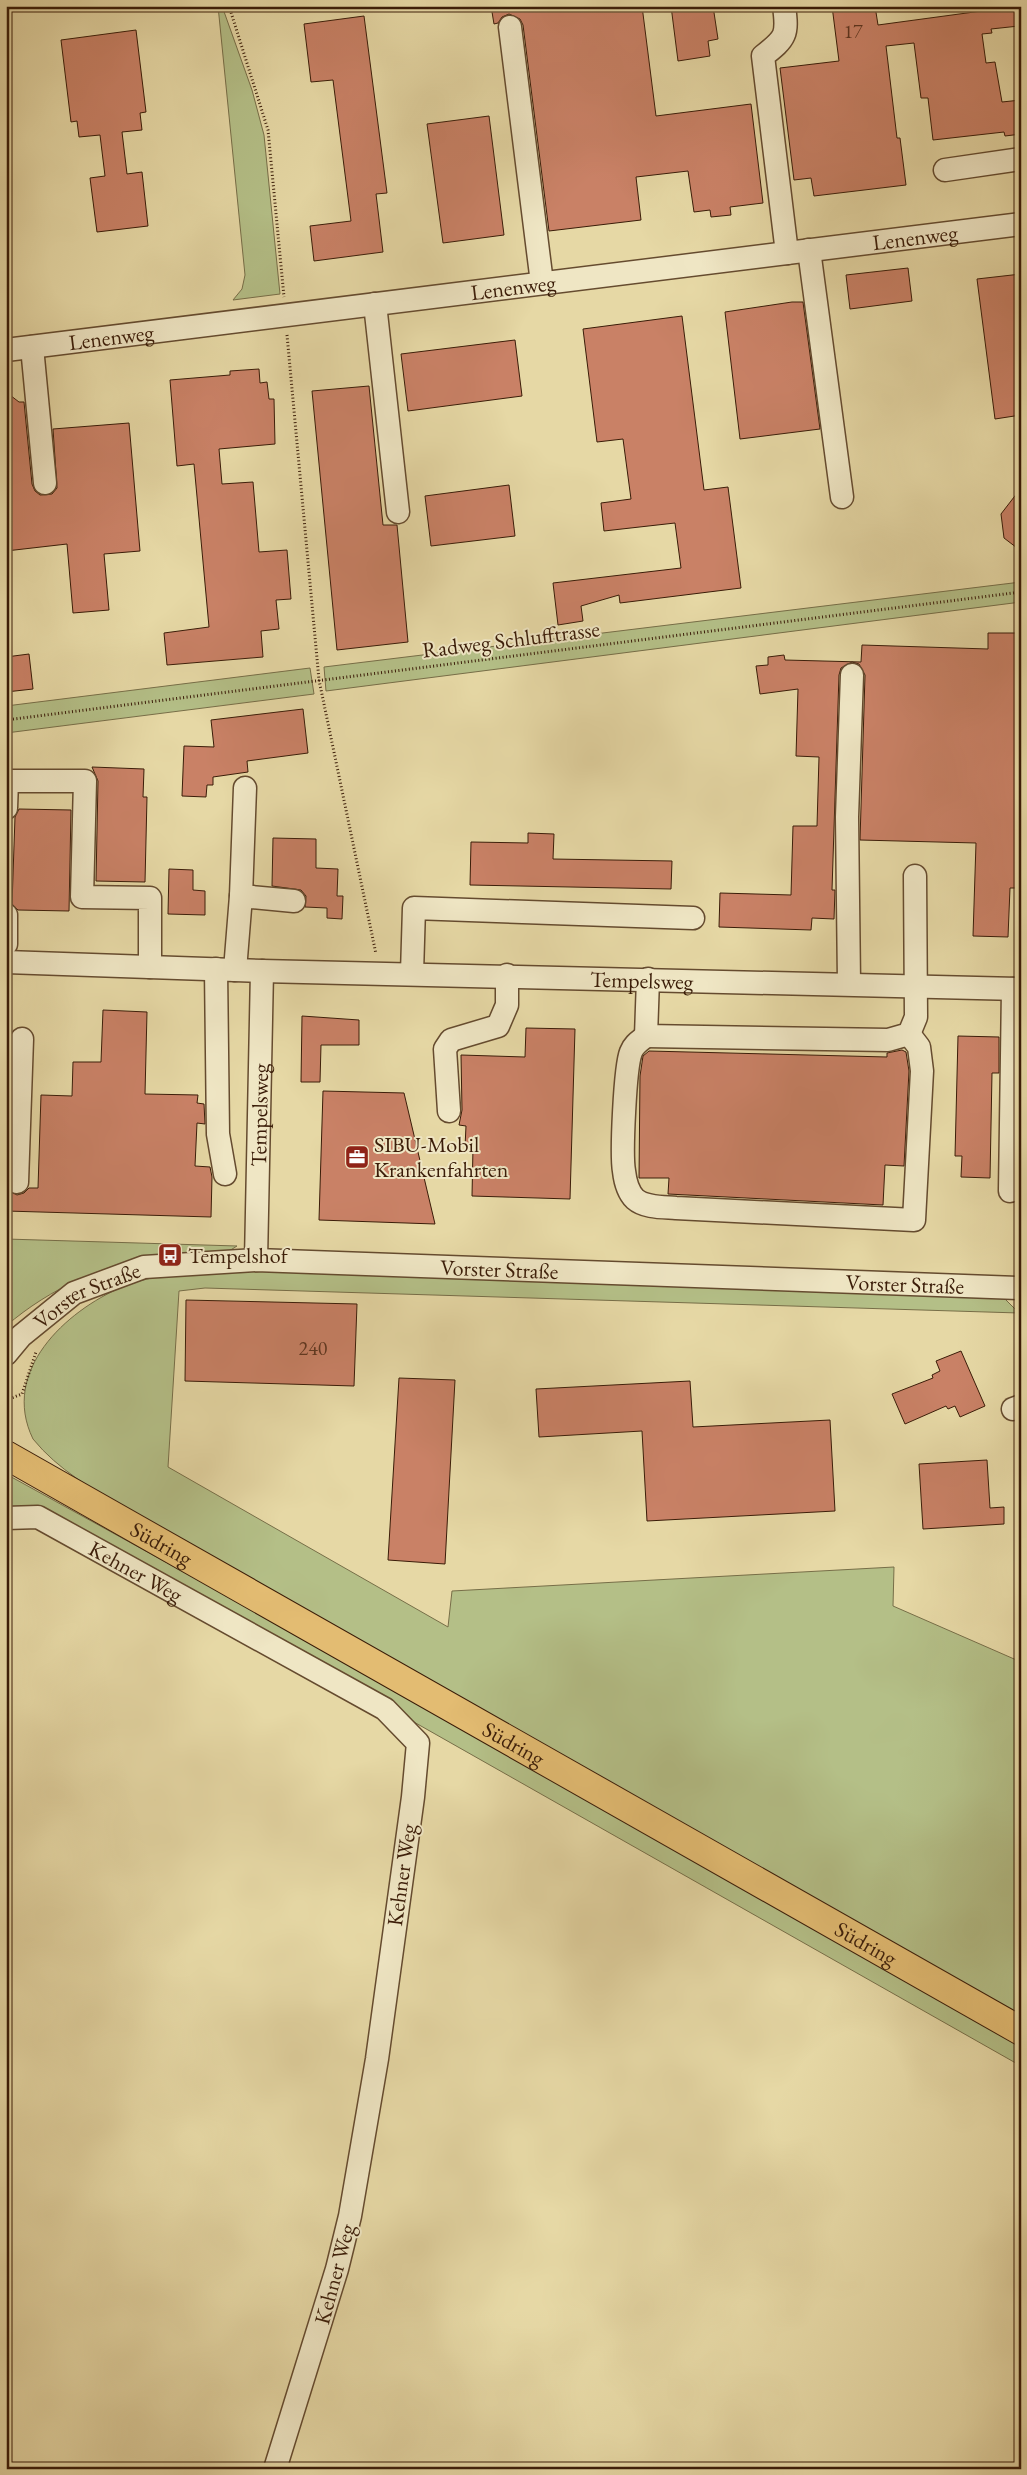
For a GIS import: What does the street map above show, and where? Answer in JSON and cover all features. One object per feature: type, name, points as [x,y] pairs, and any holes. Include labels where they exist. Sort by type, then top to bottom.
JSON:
[{"type":"main road","name":"Südring","points":[[6,1455],[1021,2031]]},
{"type":"street","points":[[784,6],[787,29],[782,42],[763,56],[787,253]]},
{"type":"street","points":[[510,27],[542,284]]},
{"type":"street","points":[[945,170],[1021,159]]},
{"type":"street","name":"Lenenweg","points":[[6,350],[1021,224]]},
{"type":"street","points":[[809,250],[842,497]]},
{"type":"street","points":[[375,304],[398,512]]},
{"type":"street","points":[[32,347],[45,483]]},
{"type":"street","points":[[849,983],[846,817],[852,675]]},
{"type":"street","points":[[6,808],[7,781],[85,781],[82,897],[150,898],[150,967]]},
{"type":"street","points":[[225,1174],[218,1134],[226,970],[241,896],[245,788]]},
{"type":"street","points":[[908,1034],[919,1047],[922,1071],[914,1220],[648,1205],[636,1199],[627,1184],[624,1169],[627,1072],[630,1053],[635,1044],[646,1036],[888,1040],[908,1034],[916,1017],[915,876]]},
{"type":"street","points":[[241,896],[294,901]]},
{"type":"street","points":[[412,973],[414,908],[692,918]]},
{"type":"street","points":[[6,915],[6,944]]},
{"type":"street","name":"Tempelsweg","points":[[6,962],[262,971],[849,983],[1017,989]]},
{"type":"street","name":"Tempelsweg","points":[[256,1260],[262,971]]},
{"type":"street","points":[[449,1112],[445,1049],[451,1040],[498,1026],[507,1005],[507,975]]},
{"type":"street","points":[[646,1036],[648,979]]},
{"type":"street","points":[[1010,1191],[1017,989]]},
{"type":"street","points":[[17,1182],[22,1039]]},
{"type":"street","name":"Vorster Straße","points":[[6,1354],[21,1336],[74,1293],[144,1266],[256,1260],[1021,1288]]},
{"type":"street","name":"Kehner Weg","points":[[6,1518],[38,1516],[384,1709],[418,1743],[413,1797],[377,2059],[350,2216],[337,2269],[275,2469]]},
{"type":"path","points":[[229,6],[268,130],[318,680],[380,972]]},
{"type":"path","name":"Radweg Schlufftrasse","points":[[6,720],[1021,592]]},
{"type":"path","points":[[6,1400],[22,1394],[36,1353],[42,1346]]},
{"type":"green space","points":[[218,6],[222,6],[252,90],[264,135],[280,294],[233,300],[242,289],[245,275]]},
{"type":"green space","points":[[1021,582],[1021,602],[326,691],[324,667]]},
{"type":"green space","points":[[310,668],[314,694],[6,733],[6,706]]},
{"type":"green space","points":[[6,1239],[237,1246],[229,1251],[180,1253],[142,1259],[100,1271],[80,1279],[41,1300],[6,1326]]},
{"type":"green space","points":[[253,1270],[1004,1298],[1019,1313],[205,1288],[179,1291],[168,1467],[448,1627],[452,1591],[894,1567],[893,1606],[1021,1662],[1021,2019],[126,1510],[65,1470],[33,1439],[25,1414],[25,1390],[32,1367],[44,1346],[80,1311],[122,1287],[144,1280],[176,1273]]},
{"type":"green space","points":[[6,1474],[434,1710],[1021,2043],[1021,2066],[38,1509],[6,1507]]},
{"type":"building","points":[[491,6],[642,6],[656,116],[751,104],[763,203],[730,207],[731,215],[711,217],[710,210],[694,212],[688,171],[636,177],[641,220],[549,231],[523,25],[520,19],[509,14],[494,24]]},
{"type":"building","points":[[671,6],[713,6],[718,39],[708,41],[710,56],[678,61]]},
{"type":"building","points":[[832,6],[875,6],[878,25],[989,10],[988,6],[1016,6],[1019,26],[991,29],[992,33],[982,34],[986,63],[995,62],[1002,102],[1021,100],[1021,134],[1005,136],[1004,132],[933,140],[928,98],[921,98],[914,43],[886,46],[897,138],[900,138],[906,185],[814,196],[811,178],[794,180],[780,68],[839,61]]},
{"type":"building","points":[[364,16],[387,193],[376,194],[383,252],[314,261],[310,226],[351,221],[333,80],[311,82],[304,24]]},
{"type":"building","points":[[136,30],[146,112],[140,113],[142,130],[122,132],[127,174],[142,172],[148,226],[97,232],[90,178],[105,176],[100,135],[79,137],[77,121],[71,122],[61,40]]},
{"type":"building","points":[[489,116],[504,235],[443,243],[427,124]]},
{"type":"building","points":[[908,268],[912,301],[850,309],[846,275]]},
{"type":"building","points":[[1021,274],[1021,415],[995,419],[977,279]]},
{"type":"building","points":[[803,302],[820,429],[740,439],[725,312]]},
{"type":"building","points":[[682,316],[704,490],[728,487],[741,588],[620,603],[619,595],[581,606],[583,621],[558,625],[553,583],[681,568],[675,523],[604,531],[601,503],[631,499],[623,439],[597,442],[583,329]]},
{"type":"building","points":[[515,340],[522,396],[408,411],[401,354]]},
{"type":"building","points":[[259,369],[260,383],[267,382],[269,399],[274,399],[275,444],[219,449],[222,484],[253,482],[259,552],[287,550],[291,599],[276,600],[279,629],[261,631],[263,657],[167,665],[164,633],[209,627],[194,464],[177,466],[170,380],[230,375],[230,371]]},
{"type":"building","points":[[369,386],[383,525],[397,525],[408,642],[337,650],[312,391]]},
{"type":"building","points":[[6,392],[19,402],[24,402],[32,484],[35,491],[40,495],[52,494],[57,488],[53,429],[129,423],[140,551],[104,554],[109,610],[73,613],[67,544],[6,551]]},
{"type":"building","points":[[509,485],[515,536],[431,546],[425,496]]},
{"type":"building","points":[[1021,488],[1021,551],[1004,538],[1001,514]]},
{"type":"building","points":[[988,633],[1021,633],[1021,888],[1010,888],[1008,937],[973,936],[976,843],[860,840],[865,675],[859,664],[852,662],[841,668],[839,675],[832,890],[835,890],[834,919],[812,918],[811,930],[719,927],[720,893],[791,895],[793,826],[817,826],[819,757],[796,756],[798,689],[760,694],[756,666],[768,665],[768,657],[784,655],[785,660],[861,662],[862,645],[988,649]]},
{"type":"building","points":[[29,654],[33,689],[6,692],[6,657]]},
{"type":"building","points":[[303,709],[308,753],[247,761],[248,772],[213,777],[213,785],[207,785],[206,797],[182,796],[184,746],[214,747],[211,720]]},
{"type":"building","points":[[92,767],[144,769],[143,797],[147,797],[145,882],[96,881],[98,781]]},
{"type":"building","points":[[19,809],[71,810],[69,911],[18,910],[12,904],[15,817]]},
{"type":"building","points":[[528,833],[554,834],[553,859],[672,861],[671,889],[470,885],[471,842],[528,843]]},
{"type":"building","points":[[273,838],[316,839],[316,868],[338,869],[337,896],[343,896],[342,919],[327,918],[327,908],[305,907],[306,896],[301,890],[272,886]]},
{"type":"building","points":[[169,869],[193,870],[193,890],[205,891],[205,915],[168,914]]},
{"type":"building","points":[[103,1010],[147,1012],[145,1094],[198,1095],[197,1103],[204,1104],[205,1124],[197,1123],[195,1166],[210,1167],[212,1177],[211,1217],[6,1211],[6,1189],[17,1195],[24,1193],[29,1188],[38,1188],[41,1095],[72,1096],[73,1062],[101,1062]]},
{"type":"building","points":[[302,1016],[359,1020],[359,1045],[321,1045],[320,1082],[301,1082]]},
{"type":"building","points":[[526,1028],[575,1029],[570,1199],[472,1196],[473,1147],[465,1147],[466,1126],[459,1125],[462,1110],[461,1055],[525,1057]]},
{"type":"building","points":[[958,1036],[999,1037],[999,1073],[992,1073],[990,1178],[961,1177],[962,1156],[955,1156]]},
{"type":"building","points":[[902,1050],[906,1052],[909,1071],[904,1166],[885,1165],[883,1205],[668,1194],[669,1178],[639,1178],[640,1076],[643,1056],[649,1051],[887,1057],[887,1053]]},
{"type":"building","points":[[323,1091],[404,1093],[435,1224],[319,1220]]},
{"type":"building","points":[[186,1300],[357,1304],[354,1386],[185,1381]]},
{"type":"building","points":[[961,1351],[985,1406],[960,1417],[955,1406],[948,1409],[946,1406],[905,1424],[892,1394],[933,1378],[932,1375],[940,1371],[936,1361]]},
{"type":"building","points":[[399,1378],[455,1380],[445,1564],[388,1560]]},
{"type":"building","points":[[690,1381],[693,1427],[830,1420],[835,1511],[647,1521],[642,1431],[539,1437],[536,1389]]},
{"type":"building","points":[[987,1460],[990,1508],[1004,1507],[1004,1524],[923,1529],[919,1464]]},
{"type":"place","name":"SIBU-Mobil Krankenfahrten","points":[[357,1157]]},
{"type":"place","name":"Tempelshof","points":[[170,1255]]}]
